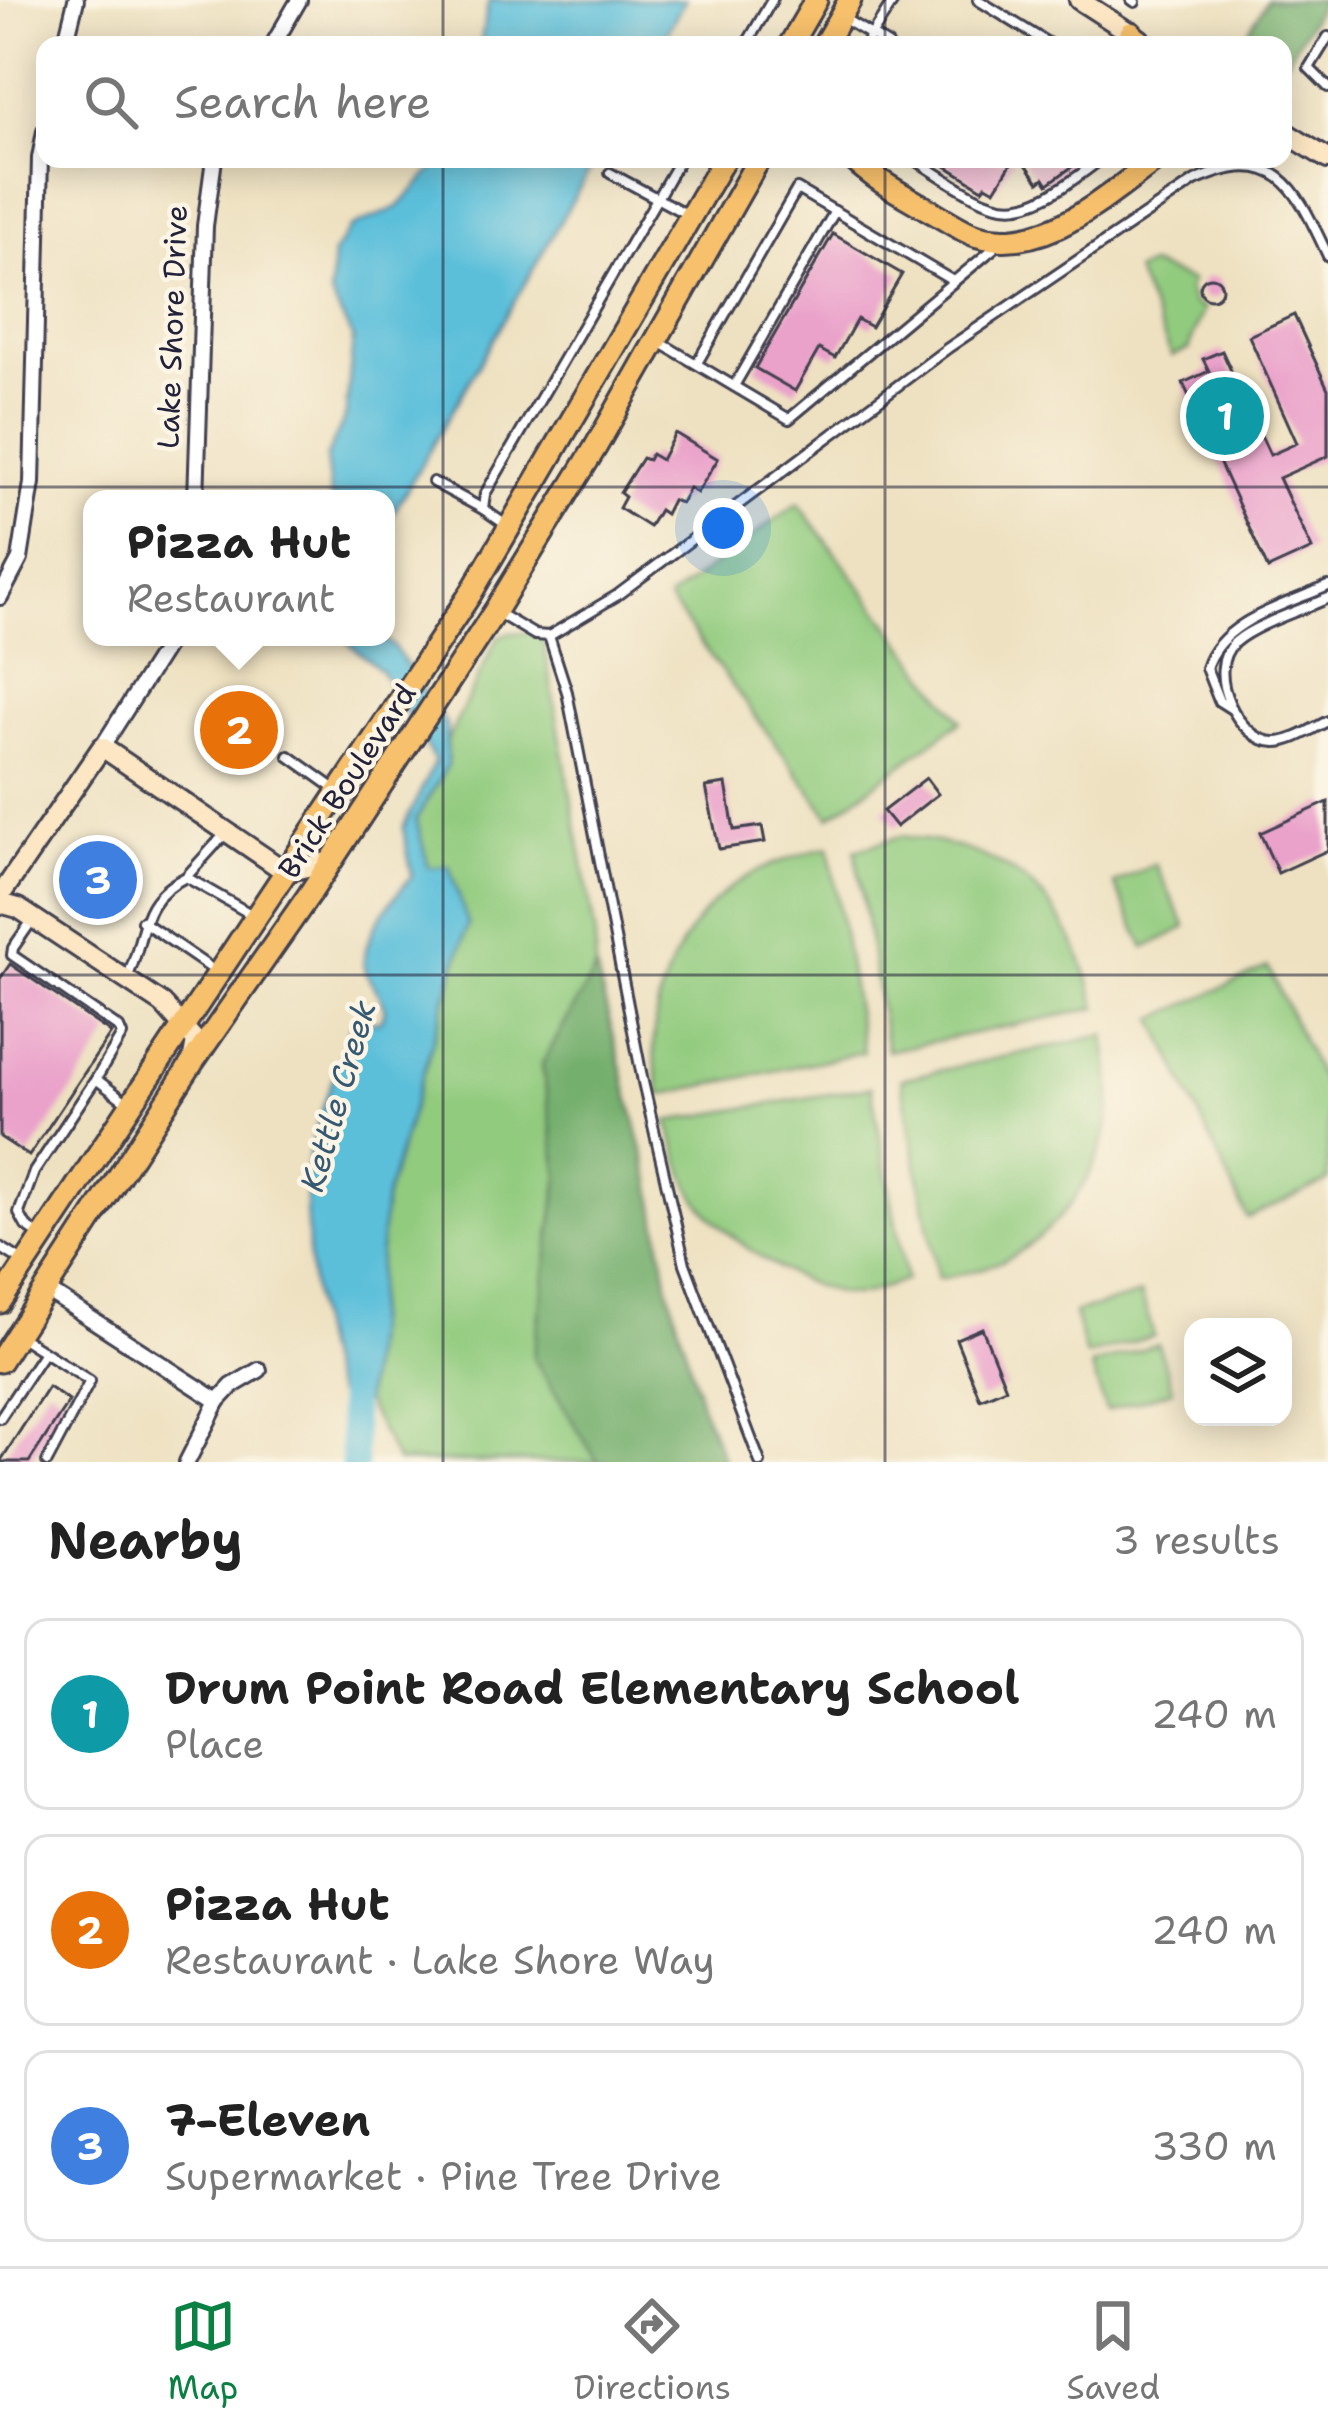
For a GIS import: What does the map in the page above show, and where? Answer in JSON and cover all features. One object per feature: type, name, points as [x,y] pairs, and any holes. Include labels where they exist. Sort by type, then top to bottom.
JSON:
[{"type":"main road","points":[[795,36],[816,0]]},
{"type":"main road","points":[[829,36],[845,8]]},
{"type":"main road","name":"Brick Boulevard","points":[[3,1291],[427,661],[719,168]]},
{"type":"main road","name":"Brick Boulevard","points":[[0,1361],[192,1063],[495,611],[754,168]]},
{"type":"main road","points":[[855,168],[974,235],[1006,240],[1040,234],[1072,220],[1144,168]]},
{"type":"main road","points":[[862,168],[873,178]]},
{"type":"street","points":[[67,36],[76,0]]},
{"type":"street","points":[[278,36],[299,0]]},
{"type":"street","points":[[1079,0],[1127,36]]},
{"type":"street","points":[[1292,136],[1328,159]]},
{"type":"street","points":[[0,597],[20,559],[32,483],[40,168]]},
{"type":"street","name":"Lake Shore Drive","points":[[196,490],[205,226],[213,168]]},
{"type":"street","points":[[166,646],[0,900],[34,918],[182,1022],[196,1041],[192,1063]]},
{"type":"street","points":[[102,747],[286,872],[331,861]]},
{"type":"street","points":[[48,1291],[218,1401]]},
{"type":"street","points":[[187,1462],[218,1401],[259,1370]]},
{"type":"lane","points":[[751,36],[772,0]]},
{"type":"lane","points":[[871,34],[895,0]]},
{"type":"lane","points":[[978,0],[1036,36]]},
{"type":"lane","points":[[845,8],[874,36]]},
{"type":"lane","points":[[1328,37],[1309,68],[1328,86]]},
{"type":"lane","points":[[483,509],[485,494],[675,168]]},
{"type":"lane","points":[[928,168],[977,200],[1017,208],[1034,206],[1089,168]]},
{"type":"lane","points":[[495,611],[535,635],[549,636],[616,596],[1057,272],[1196,181],[1226,168]]},
{"type":"lane","points":[[1260,168],[1278,175],[1296,193],[1328,256]]},
{"type":"lane","points":[[610,173],[690,217]]},
{"type":"lane","points":[[697,363],[797,189],[953,280]]},
{"type":"lane","points":[[734,386],[836,212]]},
{"type":"lane","points":[[656,340],[789,419],[987,250],[1006,240]]},
{"type":"lane","points":[[433,482],[510,527]]},
{"type":"lane","points":[[1286,611],[1328,586]]},
{"type":"lane","points":[[1328,598],[1226,635],[1210,654],[1206,668],[1219,701],[1250,730],[1275,742],[1328,721]]},
{"type":"lane","points":[[549,636],[567,692],[685,1264],[760,1462]]},
{"type":"lane","points":[[289,756],[340,792]]},
{"type":"lane","points":[[126,980],[142,921],[170,885],[186,877],[227,832]]},
{"type":"lane","points":[[186,877],[255,917]]},
{"type":"lane","points":[[34,918],[12,955],[119,1028],[122,1035],[34,1172],[19,1214],[26,1226],[43,1237]]},
{"type":"lane","points":[[142,921],[217,973]]},
{"type":"lane","points":[[96,1079],[129,1104]]},
{"type":"lane","points":[[0,1246],[26,1263]]},
{"type":"lane","points":[[18,1335],[90,1381],[47,1462]]},
{"type":"lane","points":[[0,1418],[44,1352]]},
{"type":"green space","points":[[1267,0],[1323,0],[1292,51],[1292,36],[1245,36]]},
{"type":"green space","points":[[1149,265],[1191,281],[1188,290],[1194,305],[1204,308],[1188,350],[1172,356],[1135,271]]},
{"type":"green space","points":[[798,503],[961,721],[830,817],[668,599]]},
{"type":"green space","points":[[542,633],[595,932],[596,969],[542,1065],[559,1176],[534,1357],[598,1462],[397,1462],[365,1401],[385,1199],[468,924],[429,869],[416,819],[447,766],[447,741],[498,637]]},
{"type":"green space","points":[[901,836],[975,853],[1031,885],[1070,936],[1097,1008],[887,1051],[855,850]]},
{"type":"green space","points":[[829,847],[863,1052],[661,1095],[655,1026],[666,980],[687,937],[716,900],[744,878]]},
{"type":"green space","points":[[1155,864],[1186,927],[1145,948],[1114,884]]},
{"type":"green space","points":[[1268,967],[1328,1095],[1328,1181],[1247,1218],[1154,1019]]},
{"type":"green space","points":[[596,969],[651,1181],[668,1287],[703,1411],[725,1462],[598,1462],[533,1357],[559,1176],[542,1064]]},
{"type":"green space","points":[[1105,1035],[1109,1115],[1096,1161],[1070,1204],[1017,1253],[938,1279],[901,1079]]},
{"type":"green space","points":[[871,1087],[906,1280],[852,1295],[792,1275],[750,1250],[716,1221],[691,1187],[668,1121]]},
{"type":"green space","points":[[1141,1294],[1154,1336],[1086,1356],[1074,1313]]},
{"type":"green space","points":[[1158,1344],[1173,1390],[1106,1411],[1091,1366]]},
{"type":"water","points":[[489,0],[685,0],[665,36],[482,36]]},
{"type":"water","points":[[435,168],[591,168],[395,510],[395,490],[330,490],[326,458],[346,415],[353,339],[330,294],[333,254],[350,228],[398,207]]},
{"type":"water","points":[[352,646],[393,646],[446,724],[447,766],[416,819],[429,868],[449,866],[468,924],[385,1199],[365,1401],[351,1415],[338,1399],[319,1335],[308,1251],[306,1179],[323,1106],[352,1024],[380,1021],[384,1013],[382,999],[365,970],[366,949],[382,915],[412,876],[403,828],[435,761],[381,671]]},
{"type":"building","points":[[949,168],[1008,168],[995,190],[986,185],[983,189]]},
{"type":"building","points":[[1029,168],[1070,168],[1048,184],[1044,178],[1039,182]]},
{"type":"building","points":[[833,234],[902,274],[871,327],[857,319],[835,358],[819,349],[795,391],[755,368]]},
{"type":"building","points":[[1211,277],[1222,288],[1211,299],[1200,288]]},
{"type":"building","points":[[1294,315],[1328,389],[1328,456],[1279,478],[1312,549],[1268,569],[1183,383],[1209,371],[1203,359],[1222,351],[1270,455],[1297,443],[1249,336]]},
{"type":"building","points":[[675,433],[718,459],[697,493],[689,488],[681,503],[672,500],[665,514],[659,510],[649,527],[619,508],[625,497],[620,493],[642,458],[648,460],[651,454],[661,460]]},
{"type":"building","points":[[222,700],[274,735],[257,759],[205,724]]},
{"type":"building","points":[[926,778],[938,794],[896,827],[883,811]]},
{"type":"building","points":[[726,784],[734,830],[762,826],[765,842],[719,849],[706,787]]},
{"type":"building","points":[[1328,802],[1328,850],[1278,873],[1260,833]]},
{"type":"building","points":[[91,857],[123,877],[105,904],[74,884]]},
{"type":"building","points":[[10,964],[111,1033],[29,1156],[0,1137],[0,979]]},
{"type":"building","points":[[982,1328],[1006,1388],[980,1399],[956,1339]]},
{"type":"building","points":[[48,1387],[69,1401],[29,1462],[0,1462]]},
{"type":"waterway","name":"Kettle Creek","points":[[349,1383],[354,1462]]},
{"type":"place","name":"Drum Point Road Elementary School","points":[[1225,416]]},
{"type":"place","name":"Pizza Hut","points":[[239,730]]},
{"type":"place","name":"7-Eleven","points":[[98,880]]}]
